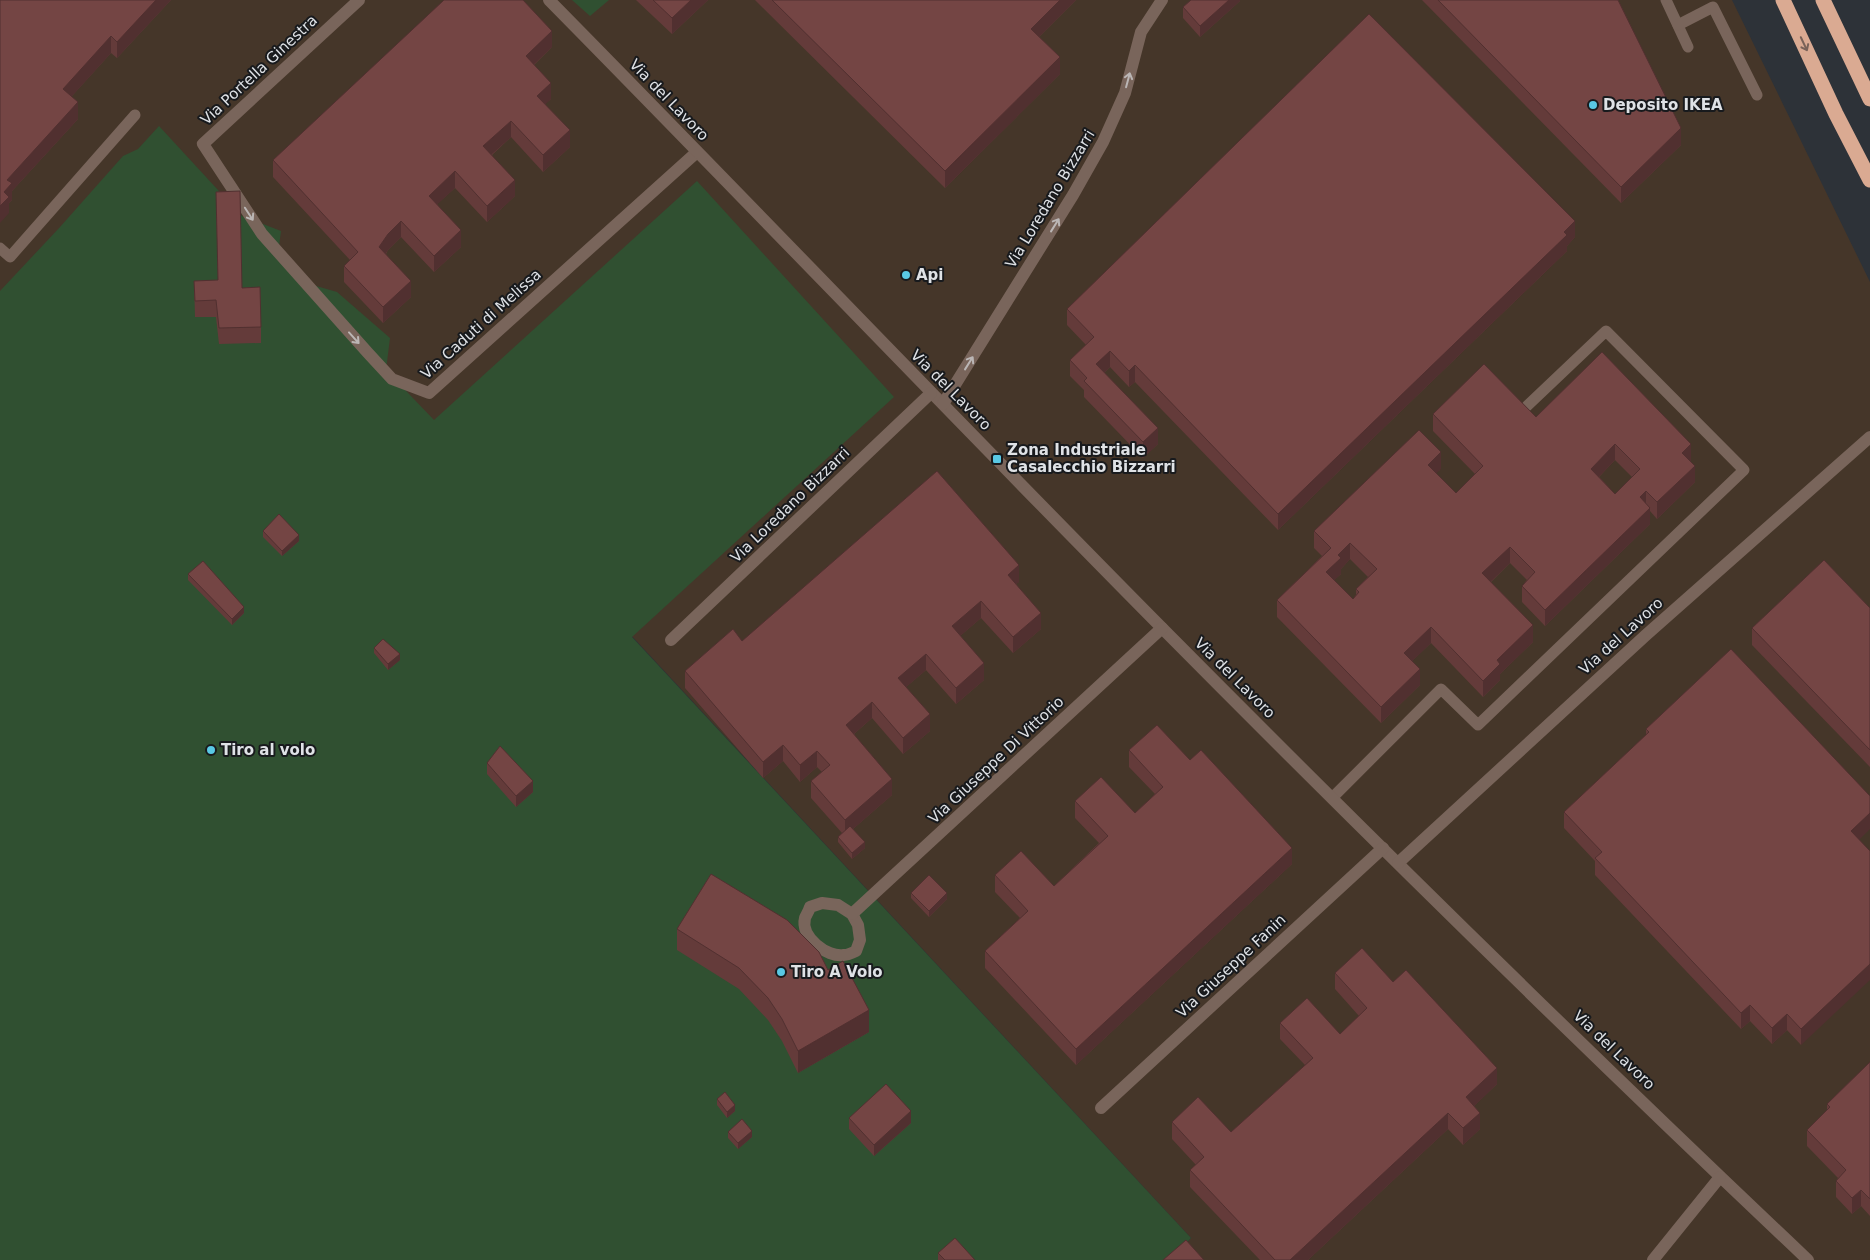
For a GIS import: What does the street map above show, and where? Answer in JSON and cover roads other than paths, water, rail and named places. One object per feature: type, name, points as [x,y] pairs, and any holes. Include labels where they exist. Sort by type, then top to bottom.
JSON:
[{"type":"highway","points":[[1783,0],[1836,114],[1870,180]]},
{"type":"highway","points":[[1823,0],[1870,99]]},
{"type":"street","name":"Via Portella Ginestra","points":[[203,144],[359,0]]},
{"type":"street","name":"Via del Lavoro","points":[[549,0],[1162,628],[1398,863],[1720,1177],[1808,1260]]},
{"type":"street","name":"Via Loredano Bizzarri","points":[[943,404],[1072,196],[1103,142],[1125,93],[1141,32],[1162,0]]},
{"type":"street","name":"Via Caduti di Melissa","points":[[203,144],[262,234],[374,360],[392,379],[429,393],[697,152]]},
{"type":"street","name":"Via Loredano Bizzarri","points":[[671,640],[931,393]]},
{"type":"street","name":"Via del Lavoro","points":[[1398,863],[1646,635],[1870,437]]},
{"type":"street","name":"Via Giuseppe Di Vittorio","points":[[852,914],[1162,628]]},
{"type":"street","name":"Via Giuseppe Fanin","points":[[1101,1108],[1383,848]]},
{"type":"street","points":[[822,903],[838,905],[852,914],[858,925],[860,940],[856,951],[843,956],[825,952],[813,943],[804,920],[810,907],[822,903]]},
{"type":"street","points":[[1653,1260],[1720,1177]]},
{"type":"lane","points":[[1666,0],[1688,47]]},
{"type":"lane","points":[[1678,25],[1713,7],[1758,96]]},
{"type":"lane","points":[[0,248],[10,257],[135,115]]},
{"type":"lane","points":[[1332,798],[1441,688],[1478,725],[1744,470],[1606,331],[1527,406]]},
{"type":"place","name":"Deposito IKEA","points":[[1593,105]]},
{"type":"place","name":"Api","points":[[906,275]]},
{"type":"place","name":"Zona Industriale Casalecchio Bizzarri","points":[[997,459]]},
{"type":"place","name":"Tiro al volo","points":[[211,750]]},
{"type":"place","name":"Tiro A Volo","points":[[781,972]]}]
